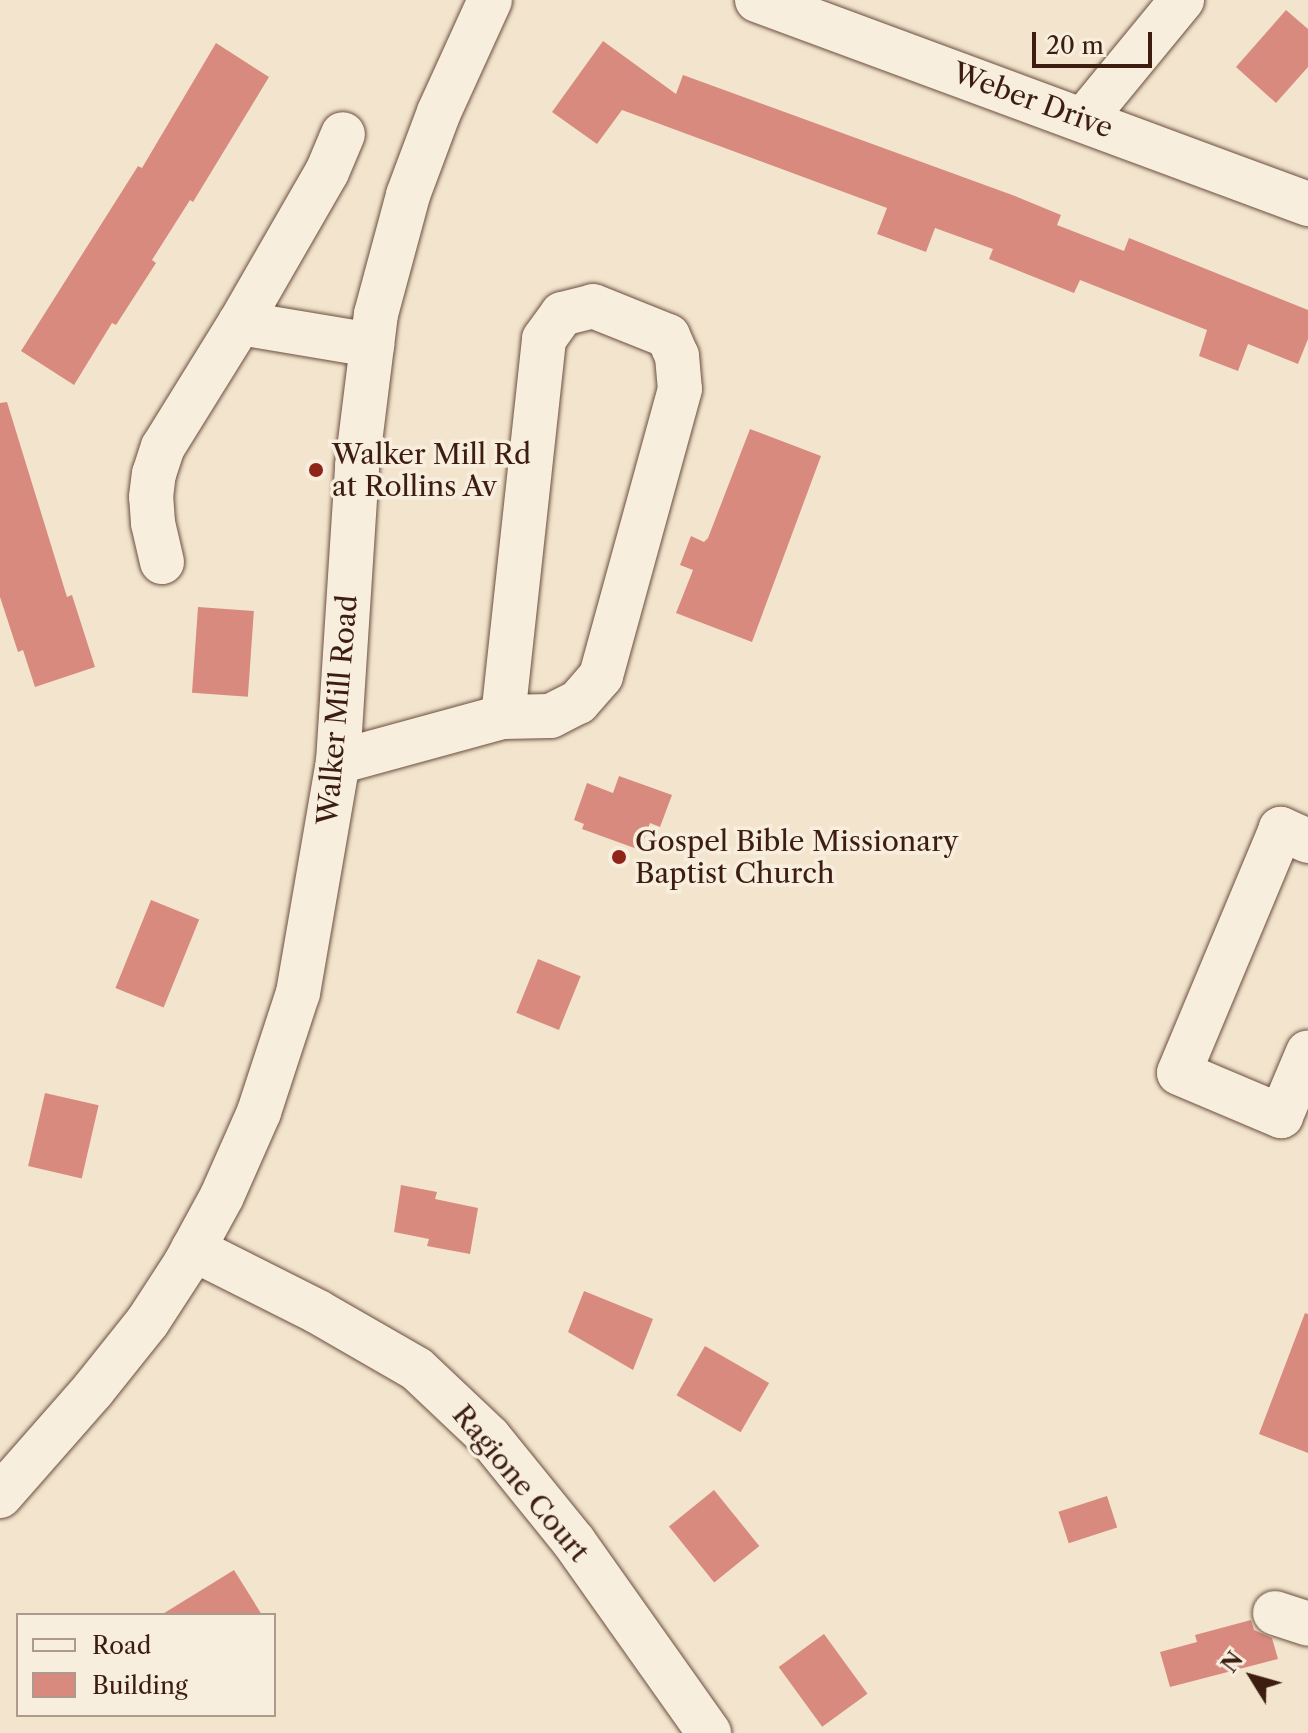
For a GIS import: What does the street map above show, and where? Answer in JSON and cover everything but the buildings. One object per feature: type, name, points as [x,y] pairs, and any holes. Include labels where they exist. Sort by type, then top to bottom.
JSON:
[{"type":"street","name":"Walker Mill Road","points":[[0,1496],[42,1451],[139,1333],[193,1249],[222,1196],[259,1112],[298,993],[338,762],[348,584],[372,345],[408,195],[439,112],[490,0]]},
{"type":"street","name":"Weber Drive","points":[[757,0],[1085,118],[1308,204]]},
{"type":"street","points":[[1085,118],[1182,0]]},
{"type":"street","points":[[162,562],[153,523],[154,474],[180,415],[240,323],[327,172],[343,134]]},
{"type":"street","points":[[338,762],[503,717],[550,716],[578,702],[601,676],[680,389],[677,356],[668,336],[593,306],[562,314],[544,339],[503,717]]},
{"type":"street","points":[[240,323],[372,345]]},
{"type":"street","points":[[1308,841],[1281,829],[1179,1073],[1281,1116],[1308,1052]]},
{"type":"street","name":"Ragione Court","points":[[193,1249],[318,1312],[417,1369],[489,1437],[574,1542],[709,1733]]},
{"type":"place","name":"Walker Mill Rd at Rollins Av","points":[[316,470]]},
{"type":"place","name":"Gospel Bible Missionary Baptist Church","points":[[619,857]]}]
